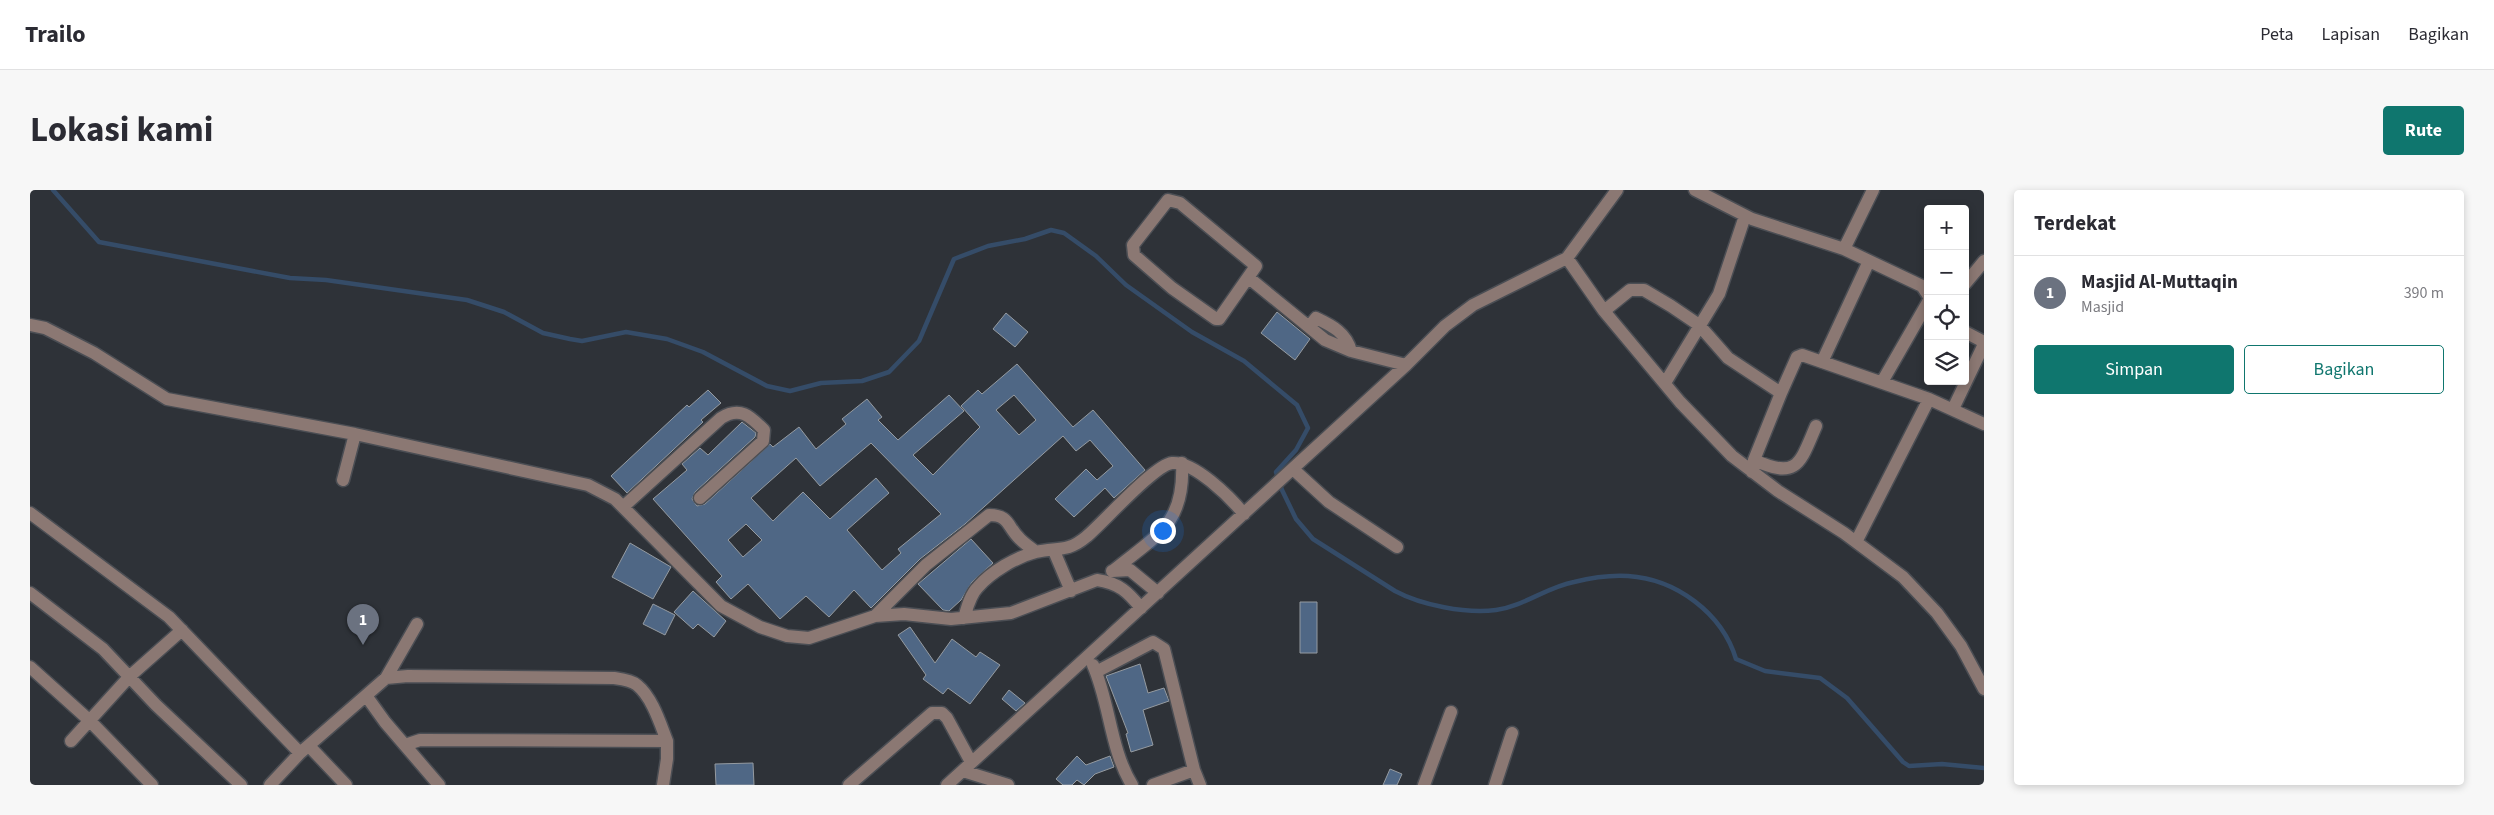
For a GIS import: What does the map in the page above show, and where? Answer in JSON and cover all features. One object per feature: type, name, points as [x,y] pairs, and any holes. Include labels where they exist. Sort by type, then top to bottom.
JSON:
[{"type":"street","points":[[947,785],[1406,365],[1445,326],[1473,305],[1567,258],[1617,190]]},
{"type":"street","points":[[1695,190],[1746,216],[1844,249],[1922,286],[1924,289]]},
{"type":"street","points":[[1844,249],[1872,190]]},
{"type":"street","points":[[1173,200],[1180,203],[1256,266],[1248,278],[1222,316],[1216,319],[1172,288],[1134,255],[1133,245],[1164,203],[1173,200]]},
{"type":"street","points":[[1665,383],[1690,345],[1698,325],[1719,294],[1746,216]]},
{"type":"street","points":[[1567,258],[1604,312],[1665,383],[1732,456],[1753,466],[1903,577],[1937,613],[1961,646],[1984,689]]},
{"type":"street","points":[[1822,362],[1869,261]]},
{"type":"street","points":[[1969,279],[1984,261]]},
{"type":"street","points":[[1248,278],[1325,340],[1351,351],[1406,365]]},
{"type":"street","points":[[1604,312],[1630,290],[1636,288],[1656,296],[1698,325],[1728,358],[1781,393]]},
{"type":"street","points":[[1882,382],[1924,309]]},
{"type":"street","points":[[30,325],[45,328],[94,353],[167,398],[355,434],[588,484],[624,507],[721,606],[760,627],[787,636],[809,638],[875,616],[904,614],[964,618],[1011,613],[1097,580],[1114,570],[1149,542],[1173,518],[1180,500],[1183,482],[1182,463]]},
{"type":"street","points":[[1953,409],[1984,343],[1969,334]]},
{"type":"street","points":[[1753,466],[1798,355],[1929,399],[1984,424]]},
{"type":"street","points":[[1856,542],[1929,399]]},
{"type":"street","points":[[624,507],[720,418],[737,411],[745,413],[764,430],[763,441],[700,498]]},
{"type":"street","points":[[1753,466],[1786,470],[1795,466],[1802,456],[1816,426]]},
{"type":"street","points":[[343,480],[355,434]]},
{"type":"street","points":[[964,618],[977,588],[1003,567],[1036,552],[1069,549],[1086,537],[1112,511],[1169,463],[1182,463],[1194,469],[1244,514]]},
{"type":"street","points":[[1293,469],[1326,499],[1397,547]]},
{"type":"street","points":[[30,513],[169,617],[305,750],[346,785]]},
{"type":"street","points":[[875,616],[926,565],[989,515],[1000,515],[1007,521],[1018,538],[1036,552]]},
{"type":"street","points":[[1054,551],[1071,591]]},
{"type":"street","points":[[1114,570],[1130,570],[1158,593]]},
{"type":"street","points":[[1097,580],[1112,582],[1126,589],[1141,608]]},
{"type":"street","points":[[30,593],[103,649],[156,705],[241,785]]},
{"type":"street","points":[[270,785],[305,750],[367,697],[386,678],[418,624]]},
{"type":"street","points":[[71,741],[130,676],[182,630]]},
{"type":"street","points":[[1096,672],[1154,642],[1164,649],[1194,770],[1200,785]]},
{"type":"street","points":[[1090,656],[1118,751],[1132,785]]},
{"type":"street","points":[[30,667],[89,720],[152,785]]},
{"type":"street","points":[[386,678],[408,676],[621,679],[633,683],[640,689],[656,714],[667,740],[667,760],[663,785]]},
{"type":"street","points":[[367,697],[439,785]]},
{"type":"street","points":[[1424,785],[1452,712]]},
{"type":"street","points":[[849,785],[932,713],[942,713],[947,718],[967,766],[1008,785]]},
{"type":"street","points":[[1494,785],[1512,733]]},
{"type":"street","points":[[405,745],[420,740],[667,740]]},
{"type":"street","points":[[1153,785],[1194,770]]},
{"type":"building","points":[[1277,312],[1310,339],[1295,360],[1261,333]]},
{"type":"building","points":[[1006,313],[1028,332],[1015,347],[993,329]]},
{"type":"building","points":[[1017,364],[1073,427],[1093,410],[1145,470],[1114,498],[1105,488],[1074,517],[1055,499],[1086,469],[1097,480],[1113,466],[1090,440],[1076,451],[1063,436],[965,524],[920,559],[871,608],[854,590],[829,617],[806,596],[780,619],[748,584],[731,599],[716,582],[722,576],[653,499],[687,470],[682,464],[700,448],[708,455],[742,422],[756,433],[755,437],[695,492],[692,499],[697,506],[705,504],[770,444],[773,447],[799,427],[816,449],[846,424],[842,419],[867,399],[882,417],[878,420],[898,440],[949,395],[964,411],[913,455],[933,475],[980,427],[961,406],[978,390],[982,394]],"holes":[[[1014,395],[1036,420],[1019,435],[996,410]],[[871,443],[941,514],[898,549],[901,553],[882,570],[847,530],[889,493],[876,478],[830,519],[803,492],[773,521],[751,498],[796,458],[820,486]],[[746,524],[762,540],[743,557],[728,540]]]},
{"type":"building","points":[[708,390],[721,403],[701,420],[703,422],[627,493],[611,476],[687,405],[689,407]]},
{"type":"building","points":[[971,539],[993,563],[972,582],[961,600],[949,611],[943,610],[918,584]]},
{"type":"building","points":[[630,543],[671,567],[653,599],[612,577]]},
{"type":"building","points":[[693,591],[726,621],[714,637],[698,624],[693,629],[674,612]]},
{"type":"building","points":[[1300,602],[1317,602],[1317,653],[1300,653]]},
{"type":"building","points":[[653,604],[675,615],[665,635],[643,624]]},
{"type":"building","points":[[910,627],[935,663],[952,639],[976,657],[980,652],[1000,665],[970,704],[948,688],[943,694],[923,679],[926,675],[898,635]]},
{"type":"building","points":[[1140,664],[1148,693],[1164,688],[1169,701],[1143,710],[1153,745],[1131,752],[1126,734],[1128,733],[1106,676]]},
{"type":"building","points":[[1009,690],[1025,703],[1016,711],[1002,699]]},
{"type":"building","points":[[1077,756],[1086,765],[1110,756],[1114,767],[1095,774],[1084,785],[1077,780],[1072,785],[1063,785],[1056,779]]},
{"type":"building","points":[[753,763],[754,785],[716,785],[715,764]]},
{"type":"building","points":[[1390,769],[1402,774],[1397,785],[1383,785]]},
{"type":"waterway","points":[[53,190],[99,242],[290,278],[326,280],[467,300],[504,312],[543,333],[570,339],[582,341],[626,332],[667,339],[703,352],[767,386],[790,391],[821,383],[862,381],[889,372],[919,341],[954,259],[988,246],[1025,239],[1051,230],[1064,233],[1096,256],[1126,285],[1192,332],[1244,361],[1297,405],[1308,428],[1296,450],[1276,472],[1282,490],[1296,519],[1313,539],[1395,591],[1430,604],[1471,611],[1484,611],[1516,605],[1564,584],[1601,577],[1628,576],[1663,584],[1680,591],[1708,613],[1720,627],[1736,659],[1765,671],[1820,678],[1847,698],[1903,762],[1909,766],[1942,764],[1984,768]]},
{"type":"place","name":"Masjid Al-Muttaqin","points":[[363,645]]}]
